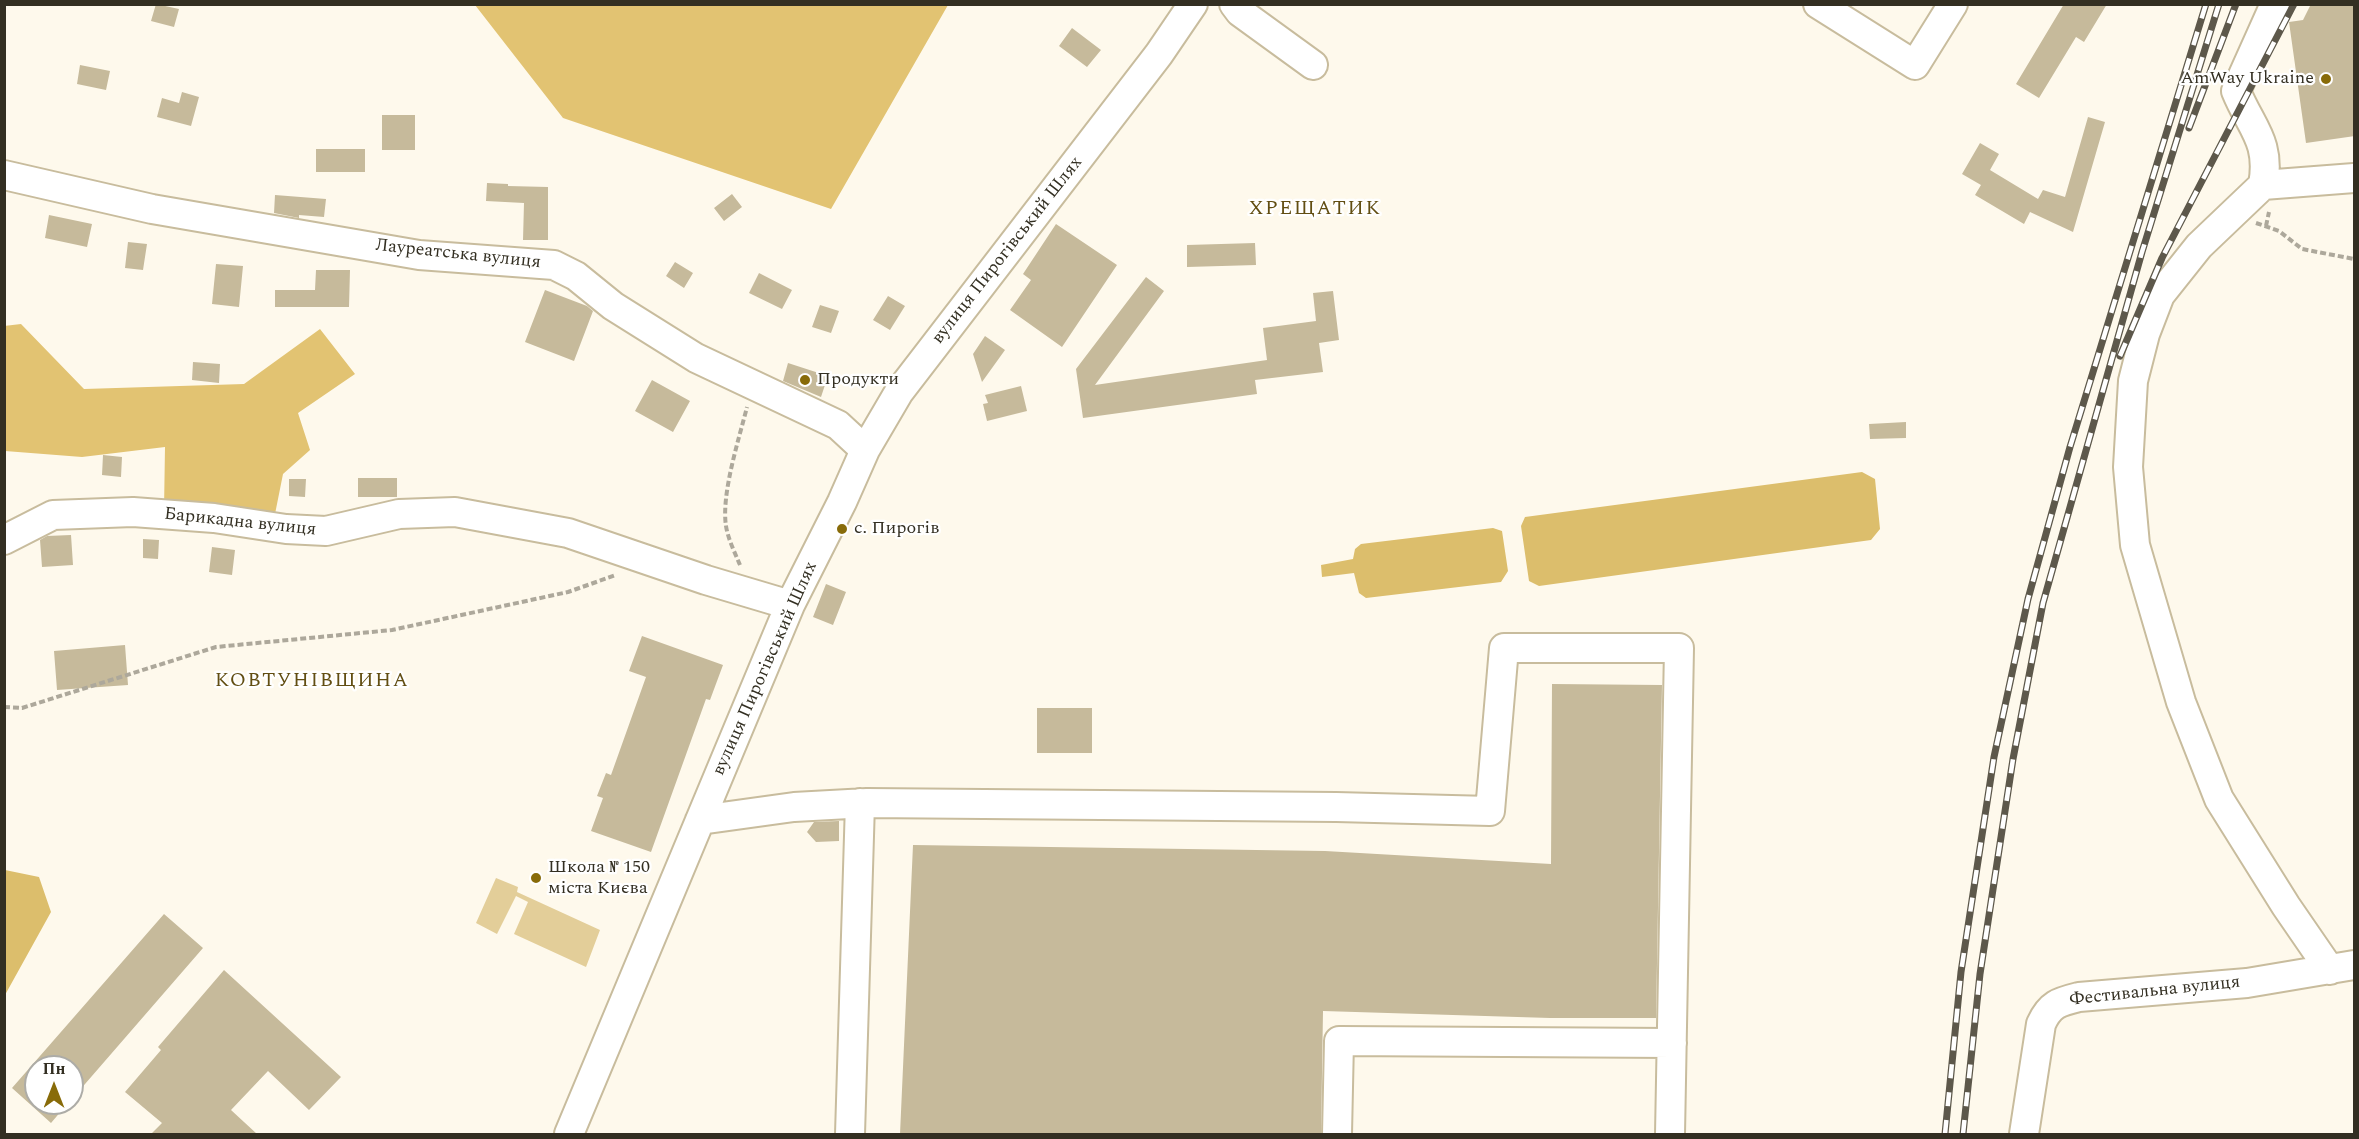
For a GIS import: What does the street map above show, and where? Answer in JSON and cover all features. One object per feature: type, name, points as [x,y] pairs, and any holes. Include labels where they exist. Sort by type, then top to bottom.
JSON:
[{"type":"street","name":"вулиця Пирогівський Шлях","points":[[569,1134],[790,605],[842,502],[865,450],[899,392],[1159,54],[1193,4]]},
{"type":"street","points":[[1234,4],[1240,12],[1313,65]]},
{"type":"street","points":[[1818,4],[1915,65],[1953,4]]},
{"type":"street","points":[[2275,4],[2236,91],[2259,133],[2266,166],[2263,185],[2199,246],[2160,295],[2145,334],[2133,381],[2128,467],[2135,545],[2181,702],[2219,799],[2286,906],[2342,968]]},
{"type":"street","name":"Лауреатська вулиця","points":[[4,175],[152,209],[419,255],[554,265],[576,276],[613,306],[696,358],[838,425],[865,450]]},
{"type":"street","points":[[2263,185],[2355,178]]},
{"type":"street","name":"Барикадна вулиця","points":[[4,540],[53,515],[133,513],[326,531],[399,514],[455,512],[568,533],[790,605]]},
{"type":"street","points":[[700,820],[794,807],[860,803],[1491,811],[1504,648],[1679,648],[1670,1134]]},
{"type":"street","points":[[850,1134],[860,803]]},
{"type":"street","name":"Фестивальна вулиця","points":[[2024,1134],[2041,1024],[2047,1011],[2060,1002],[2079,997],[2247,983],[2342,968]]},
{"type":"street","points":[[1337,1134],[1339,1041],[1672,1043]]},
{"type":"path","points":[[2240,207],[2252,222],[2279,231],[2302,249],[2355,259]]},
{"type":"path","points":[[753,384],[731,477],[725,514],[726,529],[753,593]]},
{"type":"path","points":[[4,707],[22,708],[216,647],[392,630],[568,592],[652,562]]},
{"type":"shaded area","points":[[475,5],[948,5],[831,209],[563,118]]},
{"type":"shaded area","points":[[21,324],[84,389],[244,384],[320,329],[355,374],[298,413],[310,450],[283,474],[274,519],[164,510],[165,447],[82,457],[5,451],[4,326]]},
{"type":"shaded area","points":[[1862,472],[1875,479],[1880,529],[1871,540],[1539,586],[1529,581],[1521,526],[1525,517]]},
{"type":"shaded area","points":[[1493,528],[1502,531],[1508,571],[1501,582],[1366,598],[1359,593],[1354,573],[1322,577],[1321,565],[1353,559],[1355,549],[1361,544]]},
{"type":"shaded area","points":[[5,870],[39,877],[51,912],[5,995]]},
{"type":"shaded area","points":[[496,878],[518,887],[517,892],[600,930],[586,967],[514,934],[528,902],[516,896],[497,934],[476,923]]},
{"type":"building","points":[[156,4],[179,9],[174,27],[151,21]]},
{"type":"building","points":[[2064,4],[2107,4],[2084,42],[2076,37],[2039,98],[2016,84]]},
{"type":"building","name":"AmWay Ukraine","points":[[2311,4],[2355,4],[2355,136],[2306,143],[2289,22],[2303,20]]},
{"type":"building","points":[[1072,28],[1101,50],[1087,67],[1059,46]]},
{"type":"building","points":[[80,65],[110,71],[106,90],[77,84]]},
{"type":"building","points":[[182,92],[199,97],[191,126],[157,117],[162,98],[179,103]]},
{"type":"building","points":[[382,115],[415,115],[415,150],[382,150]]},
{"type":"building","points":[[2088,117],[2105,122],[2073,232],[2030,212],[2024,224],[1975,195],[1981,185],[1962,174],[1980,143],[1999,154],[1990,170],[2038,199],[2043,190],[2065,197]]},
{"type":"building","points":[[316,149],[365,149],[365,172],[316,172]]},
{"type":"building","points":[[487,183],[548,187],[548,240],[523,240],[524,203],[486,201]]},
{"type":"building","points":[[732,194],[742,207],[724,221],[714,208]]},
{"type":"building","points":[[275,195],[326,199],[324,217],[299,215],[299,218],[274,213]]},
{"type":"building","points":[[49,215],[92,224],[87,247],[45,238]]},
{"type":"building","points":[[1056,224],[1117,265],[1062,347],[1010,310],[1031,280],[1023,274]]},
{"type":"building","points":[[128,242],[147,244],[143,270],[125,268]]},
{"type":"building","points":[[1255,243],[1256,265],[1187,267],[1187,245]]},
{"type":"building","points":[[675,262],[693,273],[684,288],[666,276]]},
{"type":"building","points":[[216,264],[243,266],[239,307],[212,304]]},
{"type":"building","points":[[316,270],[350,270],[349,307],[275,307],[275,290],[315,290]]},
{"type":"building","points":[[759,273],[792,290],[782,309],[749,293]]},
{"type":"building","points":[[1146,277],[1164,291],[1095,385],[1267,360],[1263,328],[1316,321],[1313,293],[1333,291],[1339,340],[1319,343],[1323,372],[1255,380],[1257,394],[1083,418],[1076,369]]},
{"type":"building","points":[[545,290],[587,306],[593,311],[574,361],[525,342]]},
{"type":"building","points":[[888,296],[905,306],[890,330],[873,320]]},
{"type":"building","points":[[820,305],[839,311],[831,333],[812,327]]},
{"type":"building","points":[[985,336],[1005,350],[982,382],[973,354]]},
{"type":"building","points":[[193,362],[220,364],[219,383],[192,380]]},
{"type":"building","name":"Продукти","points":[[788,363],[828,376],[821,397],[783,381]]},
{"type":"building","points":[[652,380],[690,401],[673,432],[635,411]]},
{"type":"building","points":[[1021,386],[1027,411],[987,421],[983,404],[988,403],[985,395]]},
{"type":"building","points":[[1906,422],[1906,438],[1870,439],[1869,424]]},
{"type":"building","points":[[103,455],[122,457],[121,477],[102,475]]},
{"type":"building","points":[[358,478],[397,478],[397,497],[358,497]]},
{"type":"building","points":[[289,479],[306,479],[305,497],[289,496]]},
{"type":"building","points":[[71,535],[73,565],[42,567],[40,540],[47,536]]},
{"type":"building","points":[[143,539],[159,540],[158,559],[143,558]]},
{"type":"building","points":[[212,547],[235,550],[232,575],[209,572]]},
{"type":"building","points":[[826,584],[846,592],[833,625],[813,617]]},
{"type":"building","points":[[642,636],[723,665],[710,700],[706,699],[651,852],[591,831],[603,798],[597,796],[606,773],[611,775],[646,677],[629,671]]},
{"type":"building","points":[[125,645],[128,685],[57,690],[54,651]]},
{"type":"building","points":[[1552,684],[1662,685],[1656,1018],[1550,1018],[1323,1011],[1321,1134],[900,1134],[913,845],[1325,851],[1551,864]]},
{"type":"building","points":[[1037,708],[1092,708],[1092,753],[1037,753]]},
{"type":"building","points":[[839,821],[839,841],[816,842],[807,832],[814,822]]},
{"type":"building","points":[[164,914],[203,948],[84,1085],[84,1055],[41,1055]]},
{"type":"building","points":[[224,970],[341,1077],[309,1110],[268,1071],[231,1110],[257,1134],[151,1134],[162,1123],[125,1092],[161,1050],[158,1047]]},
{"type":"building","points":[[24,1074],[24,1099],[12,1088]]},
{"type":"building","points":[[42,1115],[58,1115],[51,1123]]},
{"type":"railway","points":[[1945,1134],[1961,972],[1994,757],[2028,599],[2070,447],[2206,4]]},
{"type":"railway","points":[[1963,1134],[1980,974],[2013,759],[2043,603],[2142,252],[2219,4]]},
{"type":"railway","points":[[2189,128],[2236,4]]},
{"type":"railway","points":[[2120,356],[2162,258],[2294,4]]},
{"type":"place","name":"AmWay Ukraine","points":[[2326,79]]},
{"type":"place","name":"Продукти","points":[[805,380]]},
{"type":"place","name":"с. Пирогів","points":[[842,529]]},
{"type":"place","name":"Школа № 150 міста Києва","points":[[536,878]]},
{"type":"district","name":"ХРЕЩАТИК","points":[[1315,210]]},
{"type":"district","name":"КОВТУНІВЩИНА","points":[[312,682]]}]
